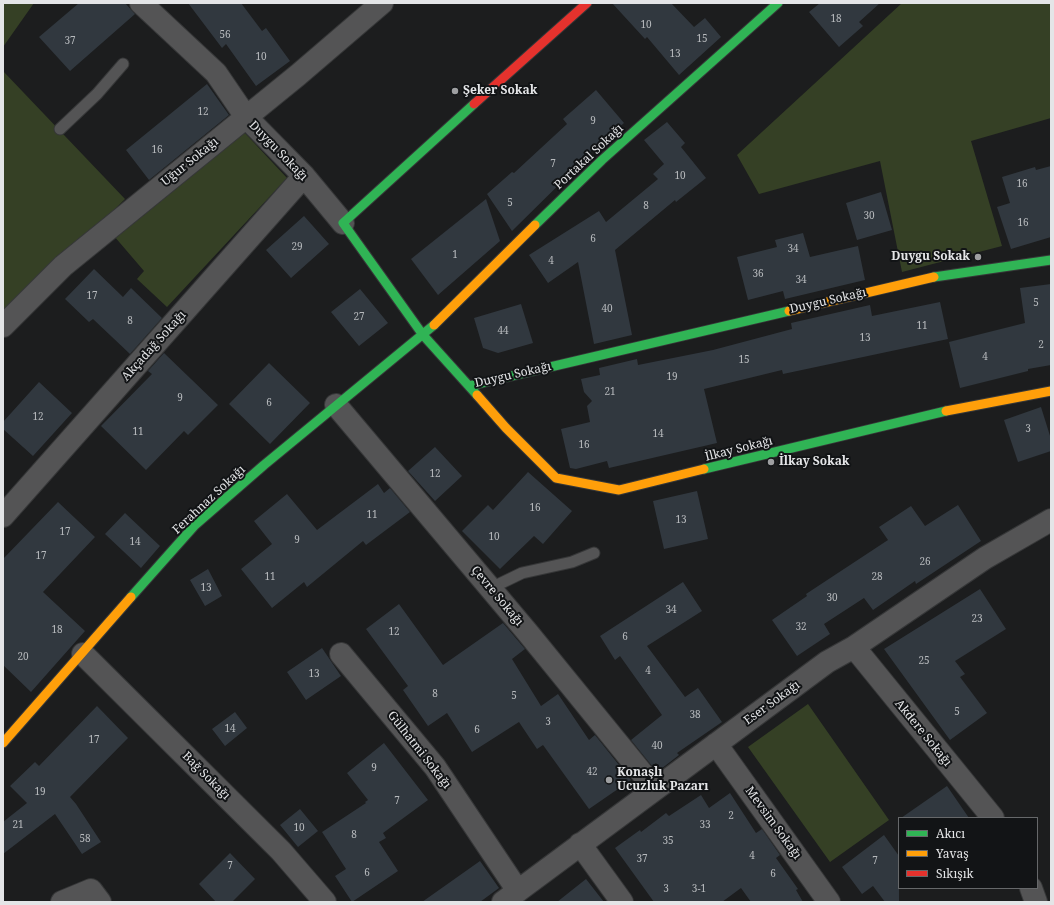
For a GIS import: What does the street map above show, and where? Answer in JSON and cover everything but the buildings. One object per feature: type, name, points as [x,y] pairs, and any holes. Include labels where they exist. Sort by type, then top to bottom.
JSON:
[{"type":"street","name":"Duygu Sokağı","points":[[141,3],[216,73],[246,118],[304,176],[343,223],[423,335],[469,386],[924,279],[1051,260]]},
{"type":"street","name":"Uğur Sokağı","points":[[3,326],[63,266],[246,118],[382,3]]},
{"type":"street","points":[[343,223],[587,3]]},
{"type":"street","name":"Portakal Sokağı","points":[[423,335],[602,160],[778,3]]},
{"type":"street","name":"Akçadağ Sokağı","points":[[3,516],[304,176]]},
{"type":"street","name":"Ferahnaz Sokağı","points":[[3,743],[195,526],[264,465],[423,335]]},
{"type":"street","name":"İlkay Sokağı","points":[[469,386],[506,428],[556,478],[619,490],[923,416],[1051,391]]},
{"type":"street","name":"Çevre Sokağı","points":[[336,405],[491,588],[655,789]]},
{"type":"street","name":"Eser Sokağı","points":[[510,896],[827,662],[854,648],[985,558],[1051,520]]},
{"type":"street","name":"Akdere Sokağı","points":[[854,648],[992,817]]},
{"type":"street","name":"Bağ Sokağı","points":[[83,654],[282,851],[325,902]]},
{"type":"street","name":"Gülhatmi Sokağı","points":[[340,654],[435,767],[510,896]]},
{"type":"street","name":"Mevsim Sokağı","points":[[716,744],[829,902]]},
{"type":"street","points":[[580,844],[622,902]]},
{"type":"street","points":[[1030,889],[1036,902]]},
{"type":"street","points":[[62,902],[90,890],[100,902]]},
{"type":"lane","points":[[60,129],[97,94],[124,64]]},
{"type":"lane","points":[[491,588],[522,573],[572,562],[594,553]]},
{"type":"green space","points":[[3,3],[34,3],[3,47]]},
{"type":"green space","points":[[902,3],[1051,3],[1051,118],[971,141],[1002,246],[902,272],[880,161],[759,194],[737,155]]},
{"type":"green space","points":[[3,71],[125,199],[69,255],[3,328]]},
{"type":"green space","points":[[243,131],[287,178],[167,307],[137,279],[144,271],[114,236]]},
{"type":"green space","points":[[808,704],[889,820],[830,862],[748,747]]},
{"type":"traffic: fast","points":[[535,225],[602,160],[778,3]]},
{"type":"traffic: fast","points":[[474,104],[343,223],[423,335],[477,395]]},
{"type":"traffic: fast","points":[[934,277],[1051,260]]},
{"type":"traffic: fast","points":[[469,386],[789,311]]},
{"type":"traffic: fast","points":[[131,597],[195,525],[264,465],[434,325]]},
{"type":"traffic: fast","points":[[704,469],[946,411]]},
{"type":"traffic: slow","points":[[434,325],[535,225]]},
{"type":"traffic: slow","points":[[789,311],[934,277]]},
{"type":"traffic: slow","points":[[946,411],[1051,391]]},
{"type":"traffic: slow","points":[[477,395],[506,428],[556,478],[619,490],[704,469]]},
{"type":"traffic: slow","points":[[3,743],[131,597]]},
{"type":"traffic: jam","points":[[474,104],[587,3]]},
{"type":"place","name":"Şeker Sokak","points":[[455,91]]},
{"type":"place","name":"Duygu Sokak","points":[[978,257]]},
{"type":"place","name":"İlkay Sokak","points":[[771,462]]},
{"type":"place","name":"Konaşlı Ucuzluk Pazarı","points":[[609,780]]}]
